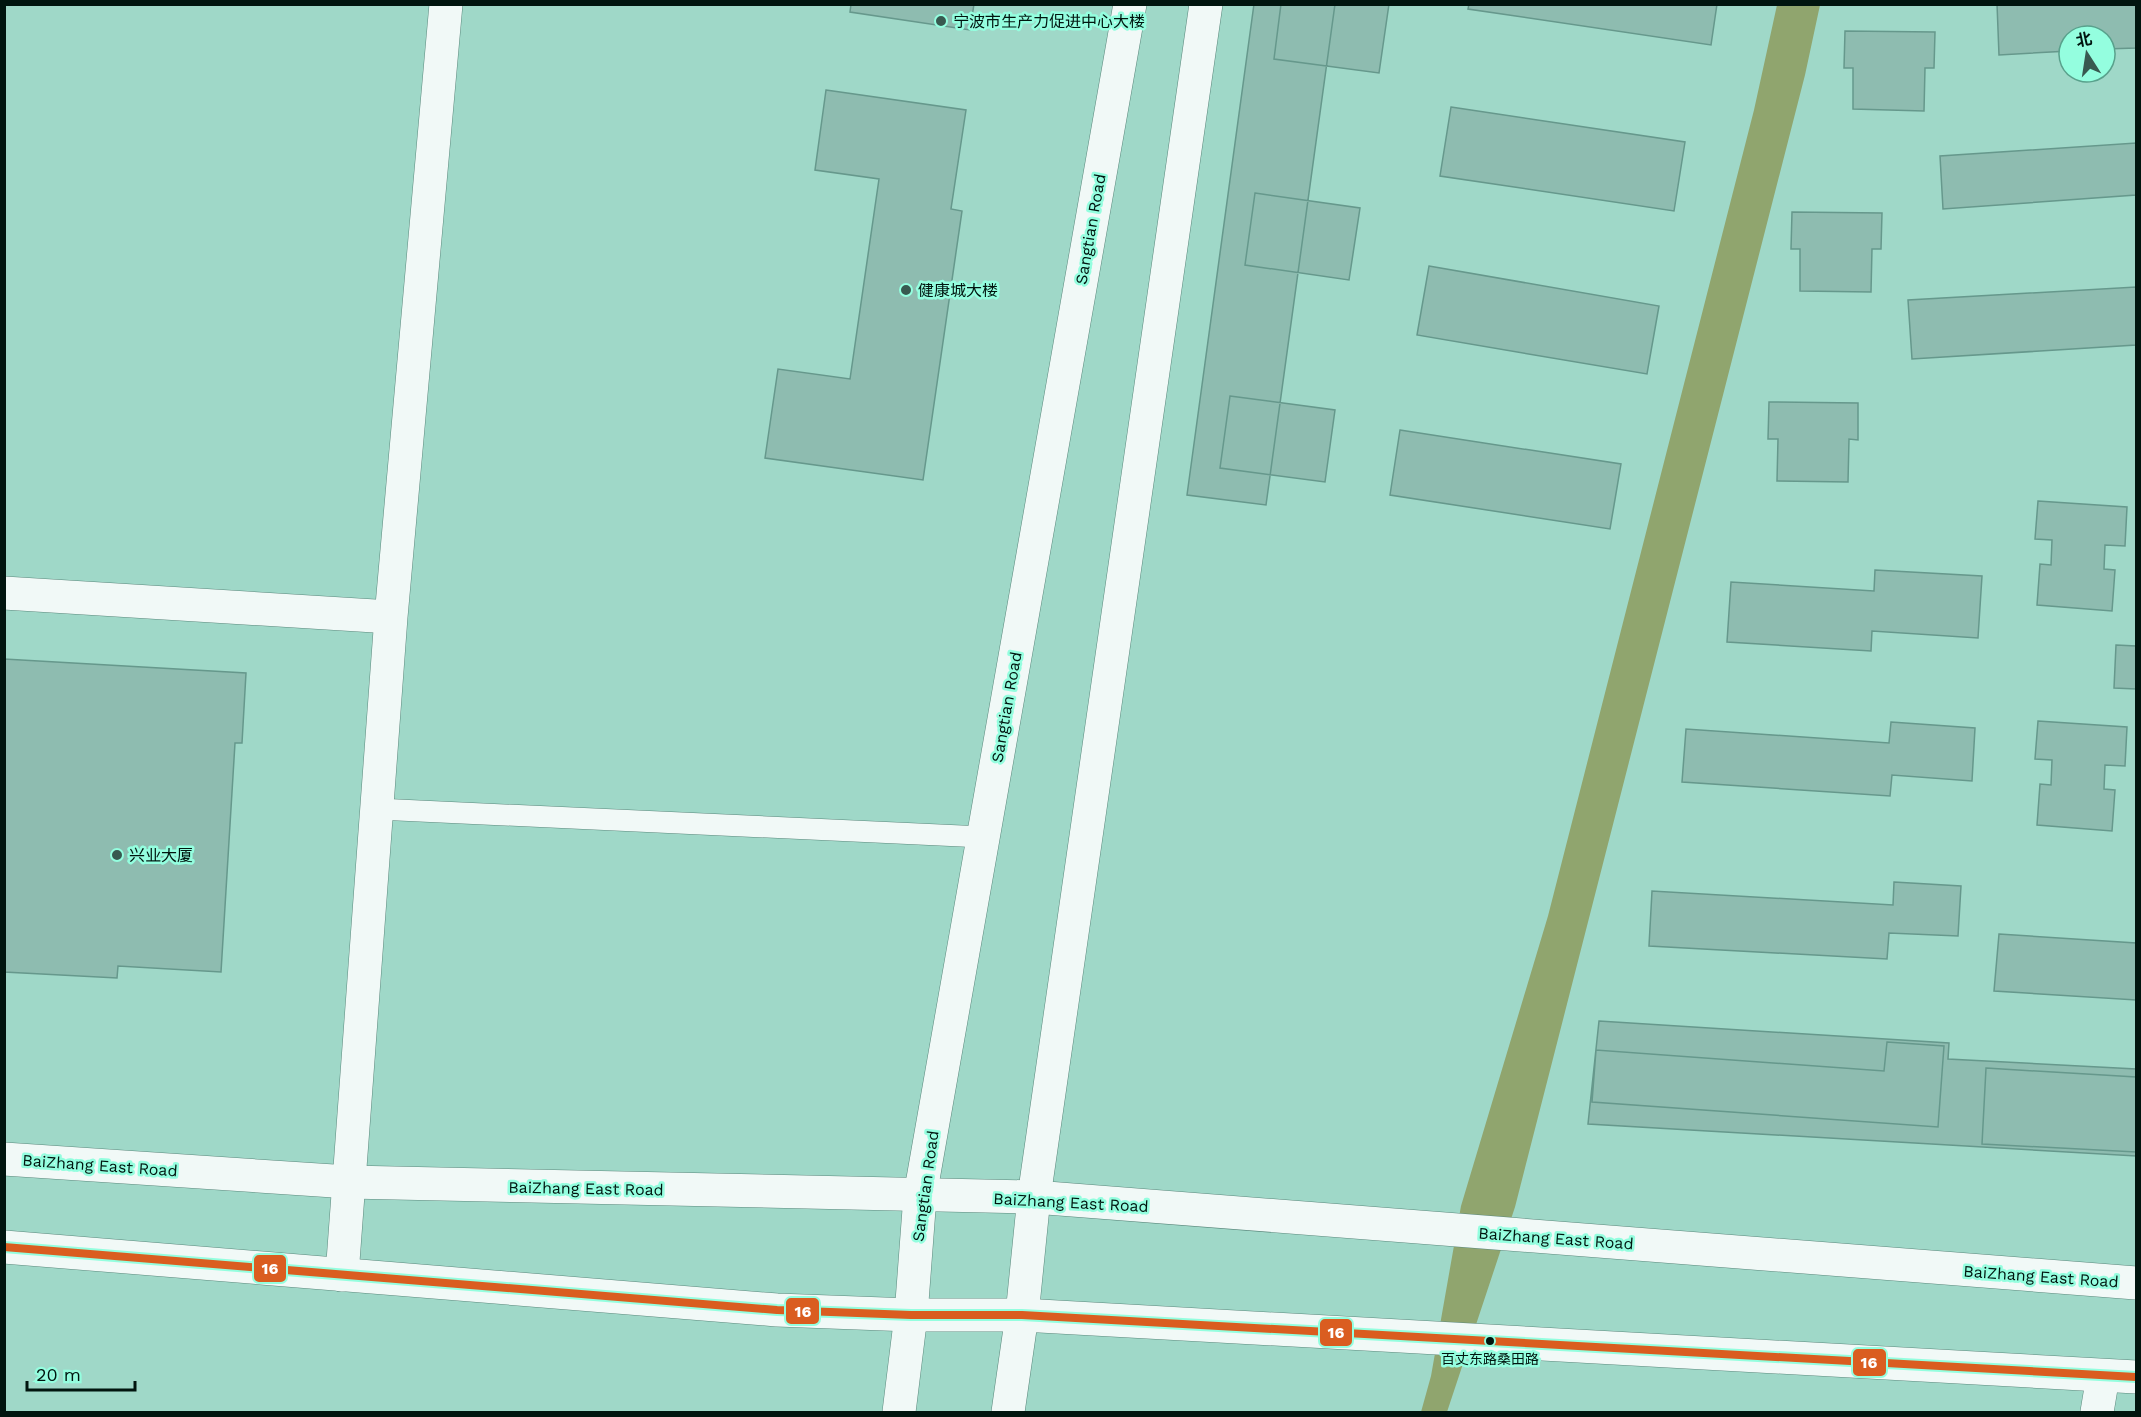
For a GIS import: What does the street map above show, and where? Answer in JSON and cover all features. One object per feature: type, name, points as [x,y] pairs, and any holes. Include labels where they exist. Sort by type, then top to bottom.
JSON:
[{"type":"main road","points":[[342,1275],[391,616],[446,4]]},
{"type":"main road","name":"Sangtian Road","points":[[899,1413],[911,1315],[920,1196],[1130,4]]},
{"type":"main road","points":[[1008,1413],[1022,1316],[1034,1197],[1206,4]]},
{"type":"main road","points":[[4,592],[391,616]]},
{"type":"main road","name":"BaiZhang East Road","points":[[4,1159],[349,1182],[1034,1197],[2136,1283]]},
{"type":"main road","points":[[4,1247],[777,1310],[1022,1316],[2136,1377]]},
{"type":"main road","points":[[2097,1413],[2103,1376]]},
{"type":"lane","points":[[376,809],[983,837]]},
{"type":"shaded area","points":[[1777,5],[1820,5],[1805,75],[1515,1207],[1447,1412],[1421,1412],[1431,1376],[1461,1206],[1548,916],[1754,110]]},
{"type":"building","name":"宁波市生产力促进中心大楼","points":[[851,4],[974,4],[970,30],[850,12]]},
{"type":"building","points":[[1254,4],[1335,4],[1266,505],[1187,495]]},
{"type":"building","points":[[1281,4],[1389,4],[1379,73],[1274,59]]},
{"type":"building","points":[[1469,4],[1717,4],[1711,45],[1468,9]]},
{"type":"building","points":[[1997,4],[2136,4],[2136,48],[2117,49],[2117,24],[2057,24],[2057,52],[1999,55]]},
{"type":"building","points":[[1845,31],[1935,32],[1934,68],[1925,68],[1924,111],[1853,109],[1853,68],[1844,68]]},
{"type":"building","name":"健康城大楼","points":[[826,90],[966,110],[951,209],[962,211],[923,480],[765,458],[778,369],[850,379],[879,179],[815,170]]},
{"type":"building","points":[[1451,107],[1685,142],[1674,211],[1440,176]]},
{"type":"building","points":[[2136,143],[2136,195],[1943,209],[1940,156]]},
{"type":"building","points":[[1255,193],[1360,208],[1349,280],[1245,265]]},
{"type":"building","points":[[1792,212],[1882,213],[1881,249],[1872,249],[1871,292],[1800,291],[1800,249],[1791,249]]},
{"type":"building","points":[[1429,266],[1659,306],[1647,374],[1417,335]]},
{"type":"building","points":[[2136,287],[2136,345],[1912,359],[1908,300]]},
{"type":"building","points":[[1230,396],[1335,410],[1325,482],[1220,468]]},
{"type":"building","points":[[1769,402],[1858,403],[1858,440],[1849,439],[1848,482],[1777,481],[1778,439],[1768,439]]},
{"type":"building","points":[[1400,430],[1621,464],[1610,529],[1390,495]]},
{"type":"building","points":[[2038,501],[2127,507],[2125,546],[2105,545],[2104,569],[2115,570],[2112,611],[2037,605],[2040,564],[2051,565],[2052,540],[2035,539]]},
{"type":"building","points":[[1875,570],[1982,576],[1978,638],[1872,631],[1871,651],[1727,642],[1731,582],[1874,591]]},
{"type":"building","points":[[2116,645],[2136,646],[2136,689],[2114,688]]},
{"type":"building","name":"兴业大厦","points":[[4,659],[246,673],[242,743],[235,743],[221,972],[118,966],[117,978],[4,972]]},
{"type":"building","points":[[2038,721],[2127,727],[2125,766],[2105,765],[2104,789],[2115,790],[2112,831],[2037,825],[2040,784],[2051,785],[2052,760],[2035,759]]},
{"type":"building","points":[[1891,722],[1975,728],[1972,781],[1892,775],[1890,796],[1682,782],[1686,729],[1889,743]]},
{"type":"building","points":[[1894,882],[1961,886],[1958,936],[1889,933],[1887,959],[1649,946],[1652,891],[1893,905]]},
{"type":"building","points":[[1999,934],[2136,943],[2136,1000],[1994,991]]},
{"type":"building","points":[[1599,1021],[1949,1043],[1948,1059],[2136,1069],[2136,1156],[1588,1124]]},
{"type":"building","points":[[1887,1042],[1944,1046],[1938,1127],[1592,1102],[1596,1050],[1884,1071]]},
{"type":"building","points":[[1986,1068],[2136,1077],[2136,1152],[1982,1144]]},
{"type":"transit line","name":"16","points":[[4,1247],[777,1310],[911,1315],[1022,1315],[2136,1377]]},
{"type":"place","name":"宁波市生产力促进中心大楼","points":[[941,21]]},
{"type":"place","name":"健康城大楼","points":[[906,290]]},
{"type":"place","name":"兴业大厦","points":[[117,855]]},
{"type":"place","name":"百丈东路桑田路","points":[[1490,1341]]}]
